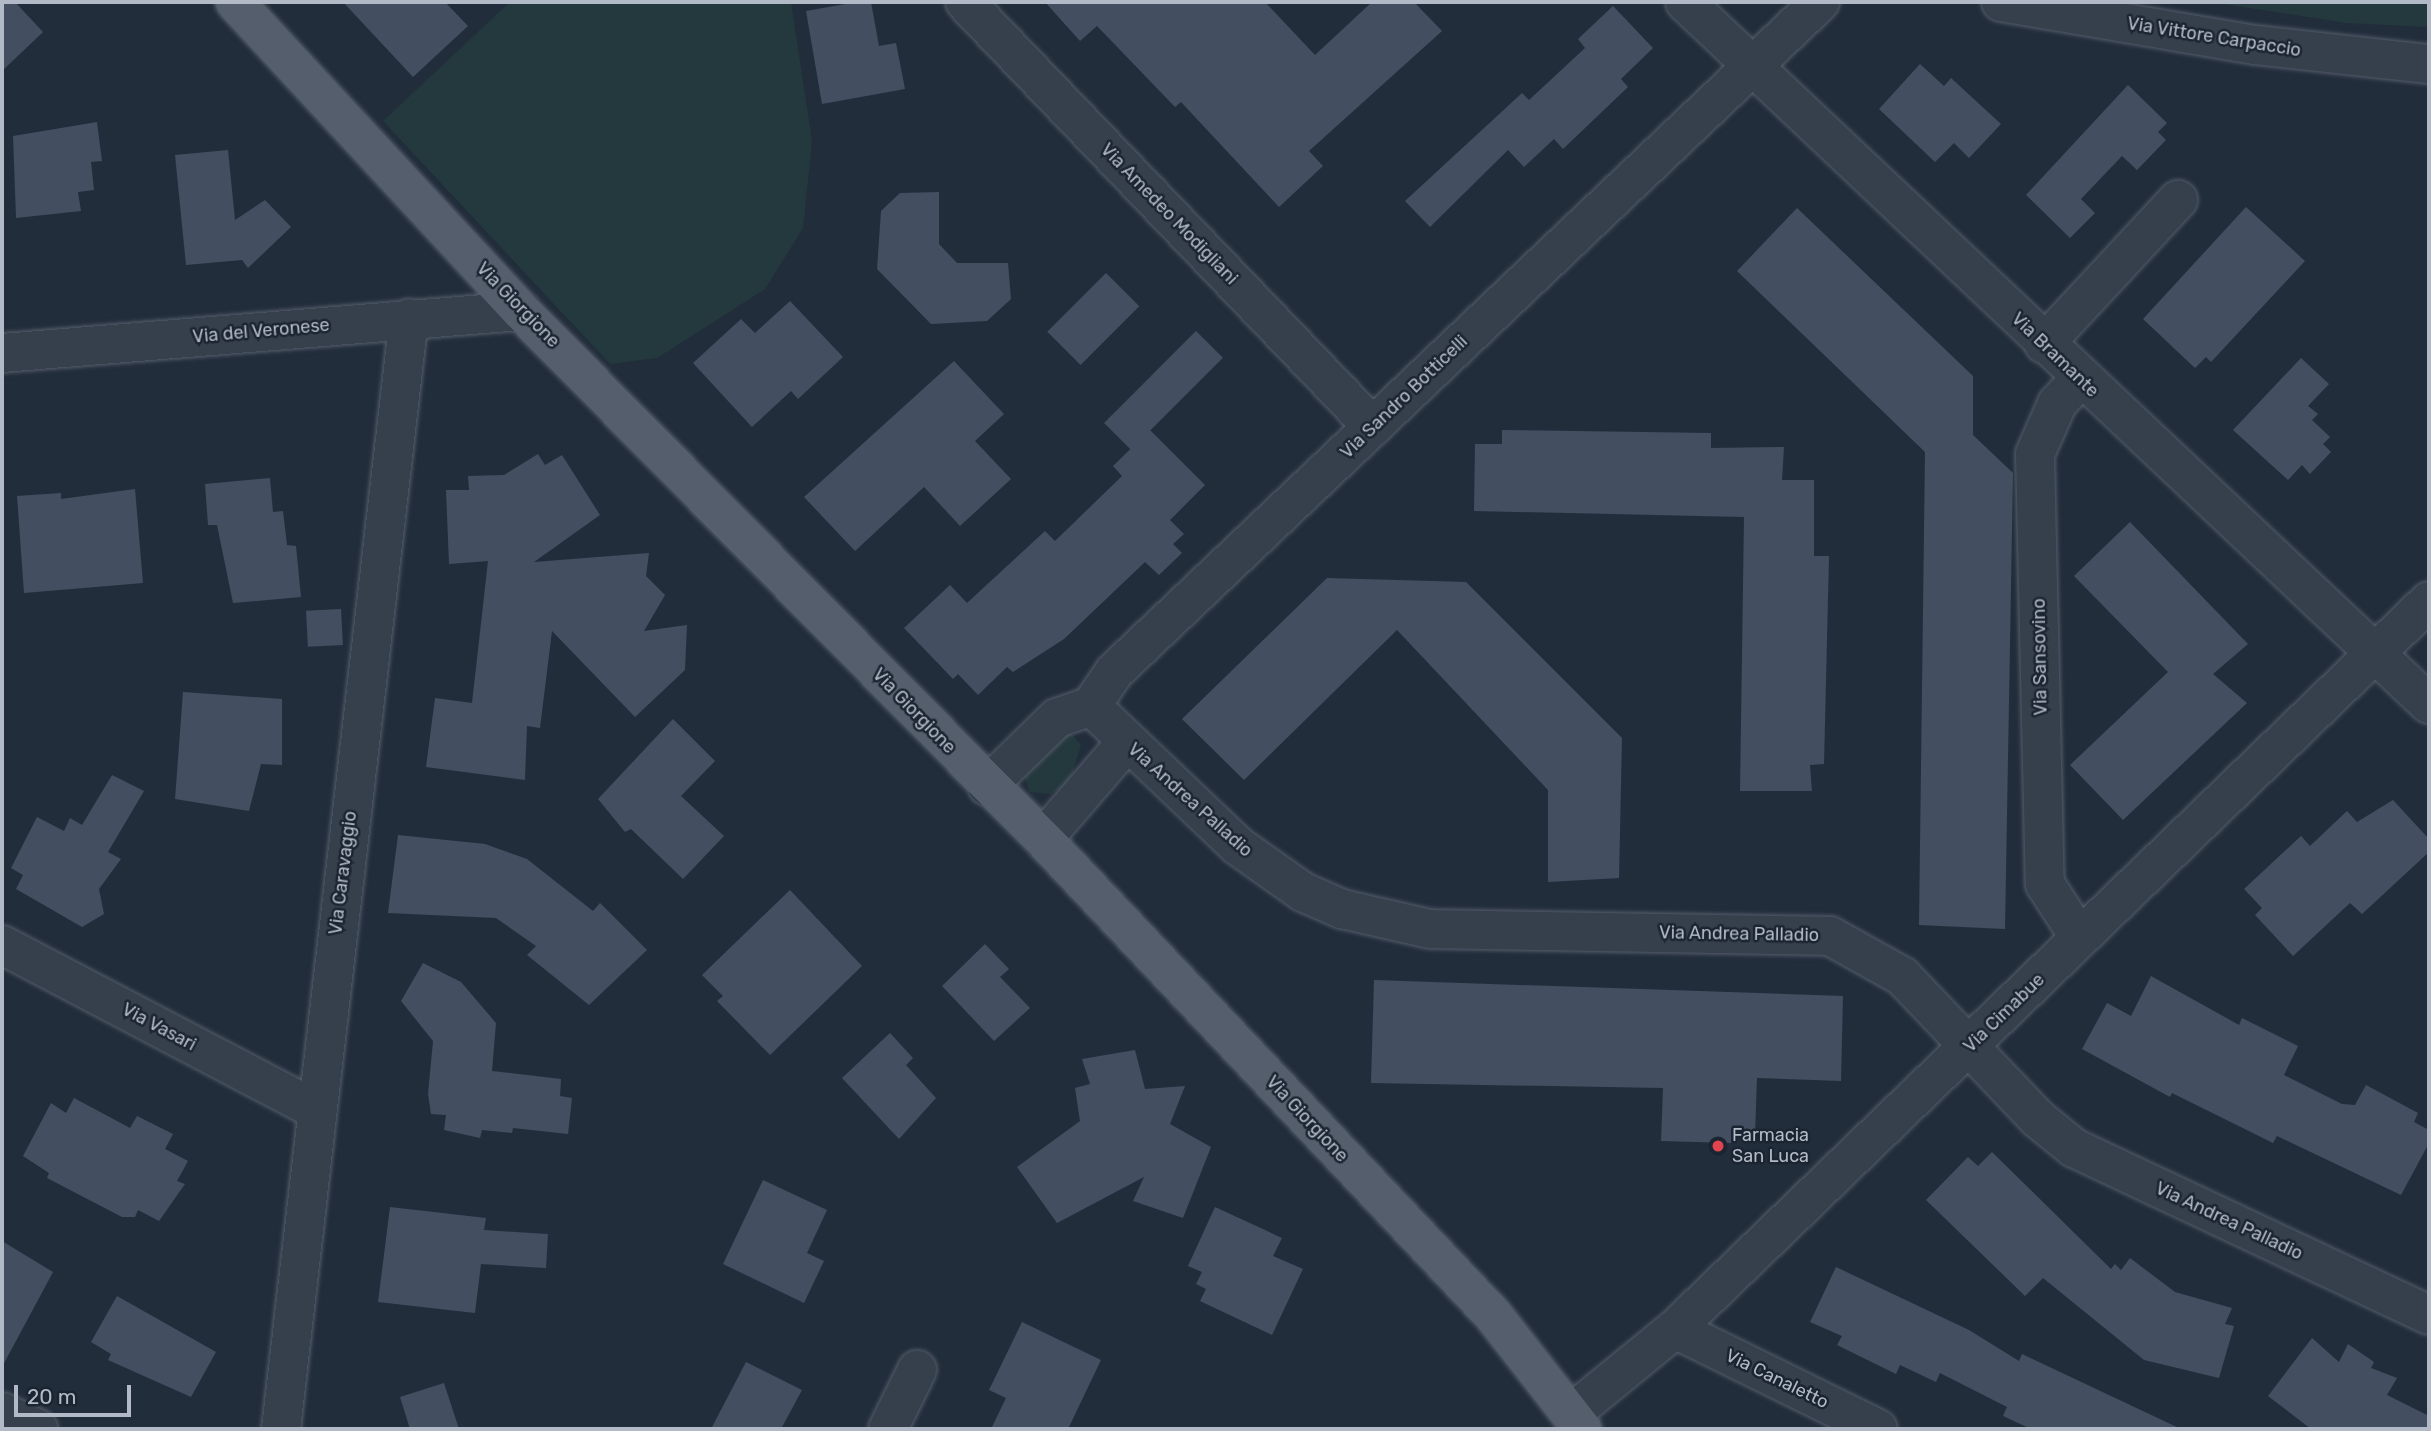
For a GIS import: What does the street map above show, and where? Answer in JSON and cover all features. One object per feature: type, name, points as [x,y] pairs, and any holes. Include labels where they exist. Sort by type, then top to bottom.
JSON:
[{"type":"main road","name":"Via Giorgione","points":[[235,2],[521,311],[987,786],[1043,839],[1493,1315],[1576,1422]]},
{"type":"street","name":"Via Amedeo Modigliani","points":[[965,2],[1373,427]]},
{"type":"street","name":"Via Bramante","points":[[1685,2],[2080,379],[2429,704]]},
{"type":"street","name":"Via Sandro Botticelli","points":[[1091,706],[1115,671],[1820,2]]},
{"type":"street","name":"Via Vittore Carpaccio","points":[[2001,2],[2256,45],[2429,64]]},
{"type":"street","points":[[2044,344],[2178,200]]},
{"type":"street","name":"Via del Veronese","points":[[2,353],[521,311]]},
{"type":"street","name":"Via Caravaggio","points":[[281,1429],[315,1109],[409,318]]},
{"type":"street","name":"Via Sansovino","points":[[2080,379],[2057,404],[2035,454],[2045,884],[2080,938]]},
{"type":"street","name":"Via Cimabue","points":[[1576,1422],[1970,1046],[2429,601]]},
{"type":"street","points":[[987,786],[1057,718],[1091,706]]},
{"type":"street","name":"Via Andrea Palladio","points":[[1091,706],[1126,743],[1268,869],[1342,909],[1430,929],[1830,936],[1902,976],[2037,1118],[2074,1148],[2429,1315]]},
{"type":"street","points":[[1043,839],[1126,743]]},
{"type":"street","name":"Via Vasari","points":[[2,945],[315,1109]]},
{"type":"street","name":"Via Canaletto","points":[[1675,1329],[1878,1429]]},
{"type":"street","points":[[888,1429],[917,1370]]},
{"type":"street","points":[[2,1412],[38,1429]]},
{"type":"green space","points":[[510,2],[791,2],[812,141],[803,228],[765,289],[657,358],[610,364],[383,121]]},
{"type":"green space","points":[[2211,2],[2429,2],[2429,27],[2347,23]]},
{"type":"green space","points":[[1069,731],[1081,745],[1070,782],[1051,794],[1029,792],[1023,769]]},
{"type":"building","points":[[2,2],[15,2],[43,32],[2,71]]},
{"type":"building","points":[[343,2],[445,2],[468,26],[413,77]]},
{"type":"building","points":[[871,2],[879,46],[896,43],[905,89],[822,104],[806,11]]},
{"type":"building","points":[[1045,2],[1265,2],[1315,55],[1372,2],[1414,2],[1442,31],[1309,151],[1323,166],[1279,207],[1181,102],[1175,107],[1097,26],[1080,41]]},
{"type":"building","points":[[1613,6],[1653,48],[1621,79],[1628,87],[1563,149],[1554,139],[1524,167],[1508,150],[1430,227],[1405,201],[1522,93],[1529,100],[1585,48],[1578,39]]},
{"type":"building","points":[[1920,64],[1944,86],[1951,78],[2001,124],[1969,158],[1954,143],[1935,162],[1879,109]]},
{"type":"building","points":[[2128,85],[2167,123],[2158,132],[2166,140],[2137,170],[2122,156],[2081,199],[2095,213],[2070,238],[2026,195]]},
{"type":"building","points":[[97,122],[102,161],[91,162],[94,190],[78,192],[81,211],[16,218],[13,136]]},
{"type":"building","points":[[228,150],[235,220],[265,200],[291,227],[248,268],[242,260],[186,265],[175,155]]},
{"type":"building","points":[[939,192],[939,244],[957,263],[1008,263],[1011,299],[987,321],[931,324],[877,269],[881,211],[900,193]]},
{"type":"building","points":[[2246,207],[2305,261],[2211,362],[2206,357],[2195,368],[2143,319]]},
{"type":"building","points":[[1797,208],[1973,376],[1973,435],[2013,473],[2005,929],[1919,925],[1925,452],[1737,271]]},
{"type":"building","points":[[1106,273],[1139,306],[1081,365],[1047,332]]},
{"type":"building","points":[[790,301],[843,357],[798,399],[791,391],[752,427],[693,363],[741,319],[755,333]]},
{"type":"building","points":[[1196,331],[1223,358],[1131,450],[1104,423]]},
{"type":"building","points":[[2301,358],[2329,384],[2308,406],[2318,414],[2312,420],[2330,437],[2323,444],[2331,452],[2310,474],[2302,465],[2288,480],[2233,430]]},
{"type":"building","points":[[954,361],[1004,414],[975,441],[1011,479],[960,526],[924,487],[855,551],[804,497]]},
{"type":"building","points":[[1150,430],[1205,485],[1170,520],[1184,534],[1173,544],[1182,553],[1159,575],[1145,562],[1064,639],[1013,672],[1007,667],[978,695],[958,674],[953,679],[904,628],[950,585],[967,603],[1045,531],[1055,541],[1122,476],[1113,466]]},
{"type":"building","points":[[1502,430],[1711,433],[1711,448],[1784,447],[1782,480],[1814,480],[1814,556],[1829,556],[1824,764],[1810,765],[1812,791],[1740,791],[1744,517],[1474,511],[1475,444],[1502,444]]},
{"type":"building","points":[[538,454],[545,465],[562,455],[600,515],[534,562],[649,553],[646,576],[665,595],[644,631],[687,625],[685,670],[635,717],[552,631],[540,728],[527,726],[525,780],[426,767],[435,698],[472,703],[488,561],[449,564],[446,490],[469,490],[468,476],[504,475]]},
{"type":"building","points":[[270,478],[273,512],[283,511],[287,545],[296,546],[301,597],[233,603],[217,525],[208,525],[205,484]]},
{"type":"building","points":[[135,489],[143,583],[24,593],[17,496],[61,493],[61,499]]},
{"type":"building","points":[[2130,522],[2248,644],[2213,674],[2247,703],[2123,820],[2070,765],[2168,672],[2074,576]]},
{"type":"building","points":[[1327,578],[1466,582],[1622,738],[1619,878],[1548,882],[1548,790],[1397,630],[1244,780],[1182,719]]},
{"type":"building","points":[[341,609],[343,645],[308,647],[306,611]]},
{"type":"building","points":[[183,692],[282,699],[282,765],[261,764],[249,811],[175,799]]},
{"type":"building","points":[[673,719],[715,761],[681,796],[724,836],[683,879],[631,829],[625,832],[598,799]]},
{"type":"building","points":[[112,775],[144,791],[108,852],[121,859],[99,889],[104,914],[82,927],[16,889],[23,875],[11,868],[37,817],[64,831],[70,818],[82,825]]},
{"type":"building","points":[[2393,800],[2429,839],[2429,852],[2362,914],[2350,903],[2293,956],[2255,915],[2262,908],[2244,889],[2301,836],[2310,846],[2347,811],[2357,822]]},
{"type":"building","points":[[398,835],[485,844],[527,859],[593,911],[600,903],[647,950],[589,1005],[527,955],[536,946],[496,918],[388,913]]},
{"type":"building","points":[[790,890],[862,966],[770,1055],[717,1001],[723,996],[702,975]]},
{"type":"building","points":[[985,944],[1009,969],[1000,977],[1030,1008],[994,1041],[942,986]]},
{"type":"building","points":[[423,963],[461,982],[496,1023],[492,1071],[561,1079],[560,1096],[572,1098],[568,1134],[513,1128],[512,1133],[482,1130],[480,1138],[444,1130],[446,1115],[431,1114],[428,1094],[433,1041],[401,1001]]},
{"type":"building","points":[[2151,976],[2239,1025],[2242,1018],[2298,1046],[2284,1075],[2342,1104],[2355,1105],[2366,1085],[2418,1113],[2414,1122],[2429,1130],[2429,1143],[2401,1195],[2277,1136],[2273,1143],[2172,1093],[2170,1097],[2082,1049],[2107,1003],[2131,1016]]},
{"type":"building","points":[[1374,980],[1843,996],[1841,1081],[1757,1078],[1755,1134],[1732,1133],[1731,1143],[1661,1141],[1663,1088],[1371,1083]]},
{"type":"building","points":[[890,1033],[913,1058],[906,1065],[936,1098],[899,1139],[842,1078]]},
{"type":"building","points":[[1135,1050],[1145,1089],[1185,1086],[1170,1124],[1211,1147],[1183,1218],[1133,1201],[1144,1177],[1057,1223],[1017,1167],[1080,1121],[1075,1088],[1090,1084],[1082,1059]]},
{"type":"building","points":[[74,1098],[130,1128],[137,1116],[173,1134],[165,1149],[188,1161],[177,1181],[185,1184],[159,1221],[138,1210],[135,1217],[122,1217],[47,1178],[49,1173],[23,1156],[51,1103],[66,1113]]},
{"type":"building","points":[[1992,1152],[2111,1269],[2115,1264],[2121,1270],[2130,1258],[2175,1292],[2232,1308],[2225,1324],[2234,1326],[2219,1378],[2144,1360],[2043,1278],[2025,1296],[1926,1200],[1968,1157],[1978,1166]]},
{"type":"building","points":[[763,1180],[827,1210],[807,1253],[824,1261],[804,1303],[723,1264]]},
{"type":"building","points":[[390,1207],[486,1218],[484,1230],[548,1234],[546,1268],[481,1264],[475,1313],[378,1302]]},
{"type":"building","points":[[1215,1207],[1282,1238],[1273,1256],[1303,1269],[1272,1335],[1200,1301],[1206,1289],[1196,1284],[1202,1272],[1188,1266]]},
{"type":"building","points":[[2,1241],[53,1272],[2,1367]]},
{"type":"building","points":[[1836,1267],[1969,1330],[2019,1361],[2022,1354],[2181,1429],[2031,1429],[2003,1416],[2007,1407],[1940,1373],[1936,1382],[1900,1365],[1896,1374],[1837,1345],[1842,1336],[1810,1322]]},
{"type":"building","points":[[117,1296],[216,1352],[191,1397],[108,1360],[111,1354],[91,1342]]},
{"type":"building","points":[[1022,1322],[1101,1360],[1068,1429],[991,1429],[1006,1398],[989,1390]]},
{"type":"building","points":[[2312,1338],[2339,1362],[2348,1344],[2374,1362],[2371,1368],[2397,1378],[2387,1395],[2429,1416],[2429,1429],[2311,1429],[2268,1396]]},
{"type":"building","points":[[746,1362],[802,1390],[781,1429],[711,1429]]},
{"type":"building","points":[[444,1383],[459,1429],[410,1429],[400,1397]]},
{"type":"place","name":"Farmacia San Luca","points":[[1718,1146]]}]
